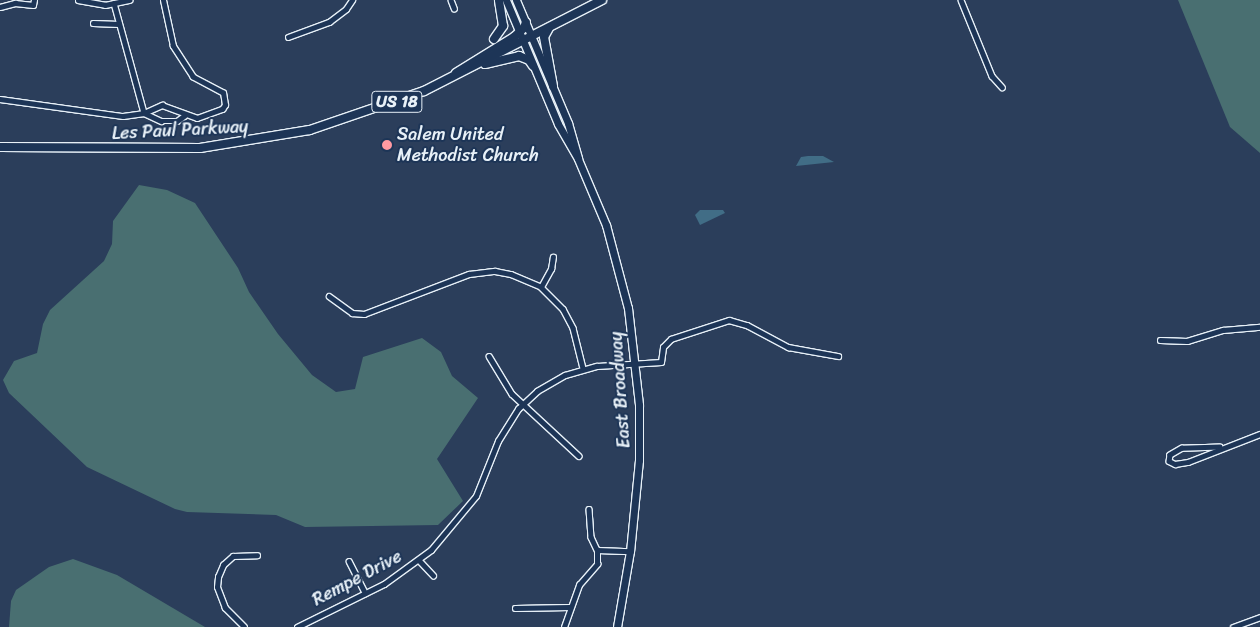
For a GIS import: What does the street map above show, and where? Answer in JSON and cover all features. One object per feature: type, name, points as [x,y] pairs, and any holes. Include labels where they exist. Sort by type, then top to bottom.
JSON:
[{"type":"main road","points":[[494,39],[504,26],[499,0]]},
{"type":"main road","name":"East Broadway","points":[[506,0],[558,124],[578,159]]},
{"type":"main road","name":"East Broadway","points":[[516,0],[552,86],[619,266],[627,303],[634,362],[640,456],[630,551],[618,627]]},
{"type":"main road","name":"Les Paul Parkway","points":[[0,147],[151,150],[252,141],[348,119],[446,80],[602,0]]},
{"type":"main road","points":[[446,80],[519,29],[526,22]]},
{"type":"main road","points":[[551,26],[544,37],[552,86]]},
{"type":"main road","points":[[473,67],[519,56],[529,60],[533,66]]},
{"type":"street","points":[[0,7],[16,3],[33,5],[34,0]]},
{"type":"street","points":[[78,0],[114,3],[129,0]]},
{"type":"street","points":[[0,99],[123,116],[144,113],[162,105],[184,116],[197,118],[213,115],[225,105],[223,93],[193,77],[173,46],[163,0]]},
{"type":"street","points":[[288,37],[329,22],[346,9],[352,0]]},
{"type":"street","points":[[451,0],[454,8]]},
{"type":"street","points":[[961,0],[992,76],[1002,87]]},
{"type":"street","points":[[114,3],[144,113],[161,121],[177,121],[184,116]]},
{"type":"street","points":[[93,23],[119,24]]},
{"type":"street","points":[[541,287],[551,270],[553,258]]},
{"type":"street","points":[[329,296],[352,313],[364,314],[480,272],[511,274],[541,287],[568,318],[583,368]]},
{"type":"street","name":"Rempe Drive","points":[[297,627],[365,593],[419,560],[450,531],[476,496],[505,426],[522,404],[549,383],[583,368],[634,362],[661,362],[662,347],[671,339],[728,320],[747,326],[788,347],[838,356]]},
{"type":"street","points":[[1160,340],[1187,341],[1223,330],[1260,328]]},
{"type":"street","points":[[489,356],[504,384],[522,404],[579,456]]},
{"type":"street","points":[[1220,447],[1182,448],[1170,455],[1169,461],[1176,464],[1188,462],[1220,447],[1260,434]]},
{"type":"street","points":[[564,627],[569,607],[582,579],[597,564],[597,550],[591,537],[589,509]]},
{"type":"street","points":[[597,550],[630,551]]},
{"type":"street","points":[[244,627],[225,608],[217,588],[218,577],[222,565],[234,556],[257,555]]},
{"type":"street","points":[[419,560],[433,576]]},
{"type":"street","points":[[349,561],[365,593]]},
{"type":"street","points":[[515,608],[569,607]]},
{"type":"street","points":[[1233,627],[1260,616]]},
{"type":"green space","points":[[1178,0],[1260,0],[1260,153],[1230,127]]},
{"type":"green space","points":[[139,185],[167,190],[195,203],[238,268],[249,292],[278,334],[312,375],[336,392],[355,389],[363,357],[422,338],[441,352],[452,376],[478,398],[437,459],[463,501],[438,525],[305,527],[276,515],[187,512],[175,509],[87,467],[9,393],[3,380],[14,361],[37,353],[43,324],[50,310],[104,261],[112,244],[113,221]]},
{"type":"green space","points":[[73,559],[117,575],[205,627],[9,627],[11,601],[16,590],[49,567]]},
{"type":"water","points":[[823,156],[834,162],[796,166],[801,157]]},
{"type":"water","points":[[700,210],[723,210],[725,213],[700,225],[695,215]]},
{"type":"place","name":"Salem United Methodist Church","points":[[387,145]]}]
